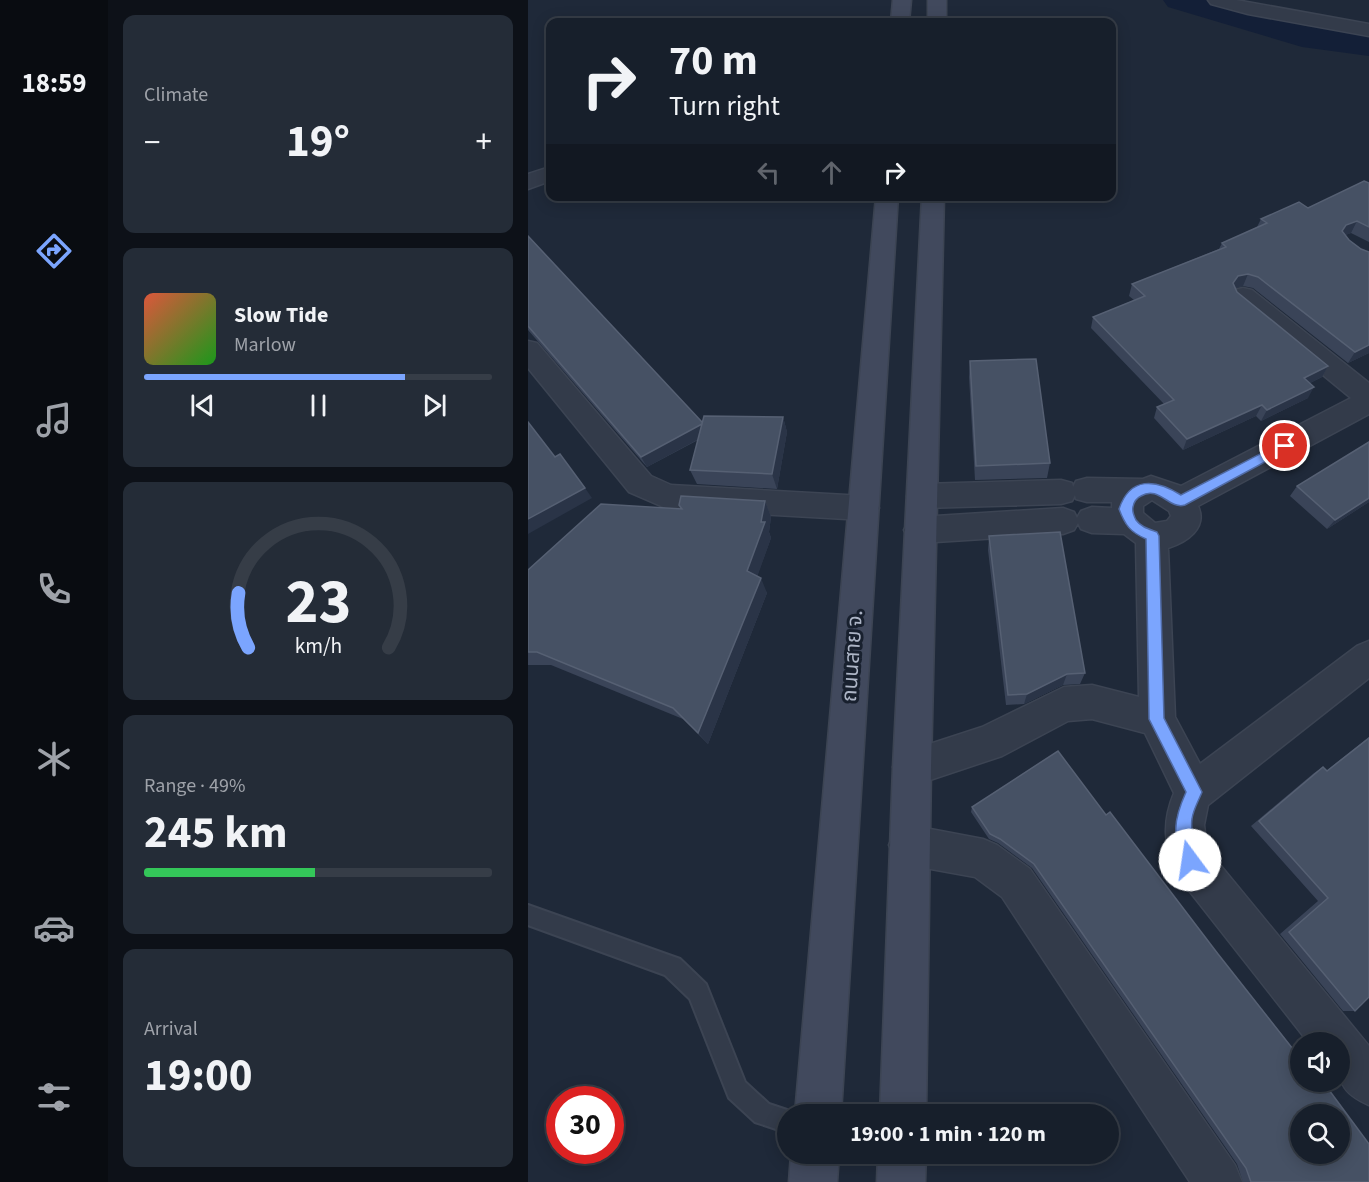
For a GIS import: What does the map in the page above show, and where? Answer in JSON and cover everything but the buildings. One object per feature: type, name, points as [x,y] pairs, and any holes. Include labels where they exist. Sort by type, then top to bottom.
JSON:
[{"type":"main road","points":[[900,18],[902,0]]},
{"type":"main road","points":[[937,18],[938,0]]},
{"type":"main road","name":"ถนนสาย จ.","points":[[819,1104],[887,201]]},
{"type":"main road","points":[[903,1104],[909,845],[933,201]]},
{"type":"main road","points":[[813,1182],[814,1164]]},
{"type":"main road","points":[[902,1164],[902,1182]]},
{"type":"street","points":[[1217,0],[1248,9],[1369,30]]},
{"type":"street","points":[[528,182],[546,175]]},
{"type":"street","points":[[1180,501],[1369,399],[1243,296]]},
{"type":"street","points":[[528,350],[640,484],[668,497],[864,508]]},
{"type":"street","points":[[921,513],[1076,506],[1140,490],[1162,489],[1180,501],[1185,512],[1184,522],[1177,531],[1166,536],[1076,506]]},
{"type":"street","points":[[1140,490],[1129,497],[1126,509],[1141,529],[1157,719],[1194,792]]},
{"type":"street","points":[[1355,1061],[1190,860],[1183,837],[1184,817],[1194,792],[1369,657]]},
{"type":"street","points":[[912,767],[989,743],[1064,705],[1092,702],[1157,719]]},
{"type":"street","points":[[909,845],[983,859],[1016,883],[1218,1182]]},
{"type":"lane","points":[[528,915],[672,967],[698,992],[737,1090],[763,1114],[777,1118]]},
{"type":"waterway","points":[[1180,0],[1302,36],[1369,45]]},
{"type":"route","points":[[1190,860],[1183,837],[1184,817],[1194,792],[1157,719],[1152,536],[1139,531],[1130,522],[1126,509],[1129,497],[1140,490],[1162,489],[1180,501],[1285,446]]}]
